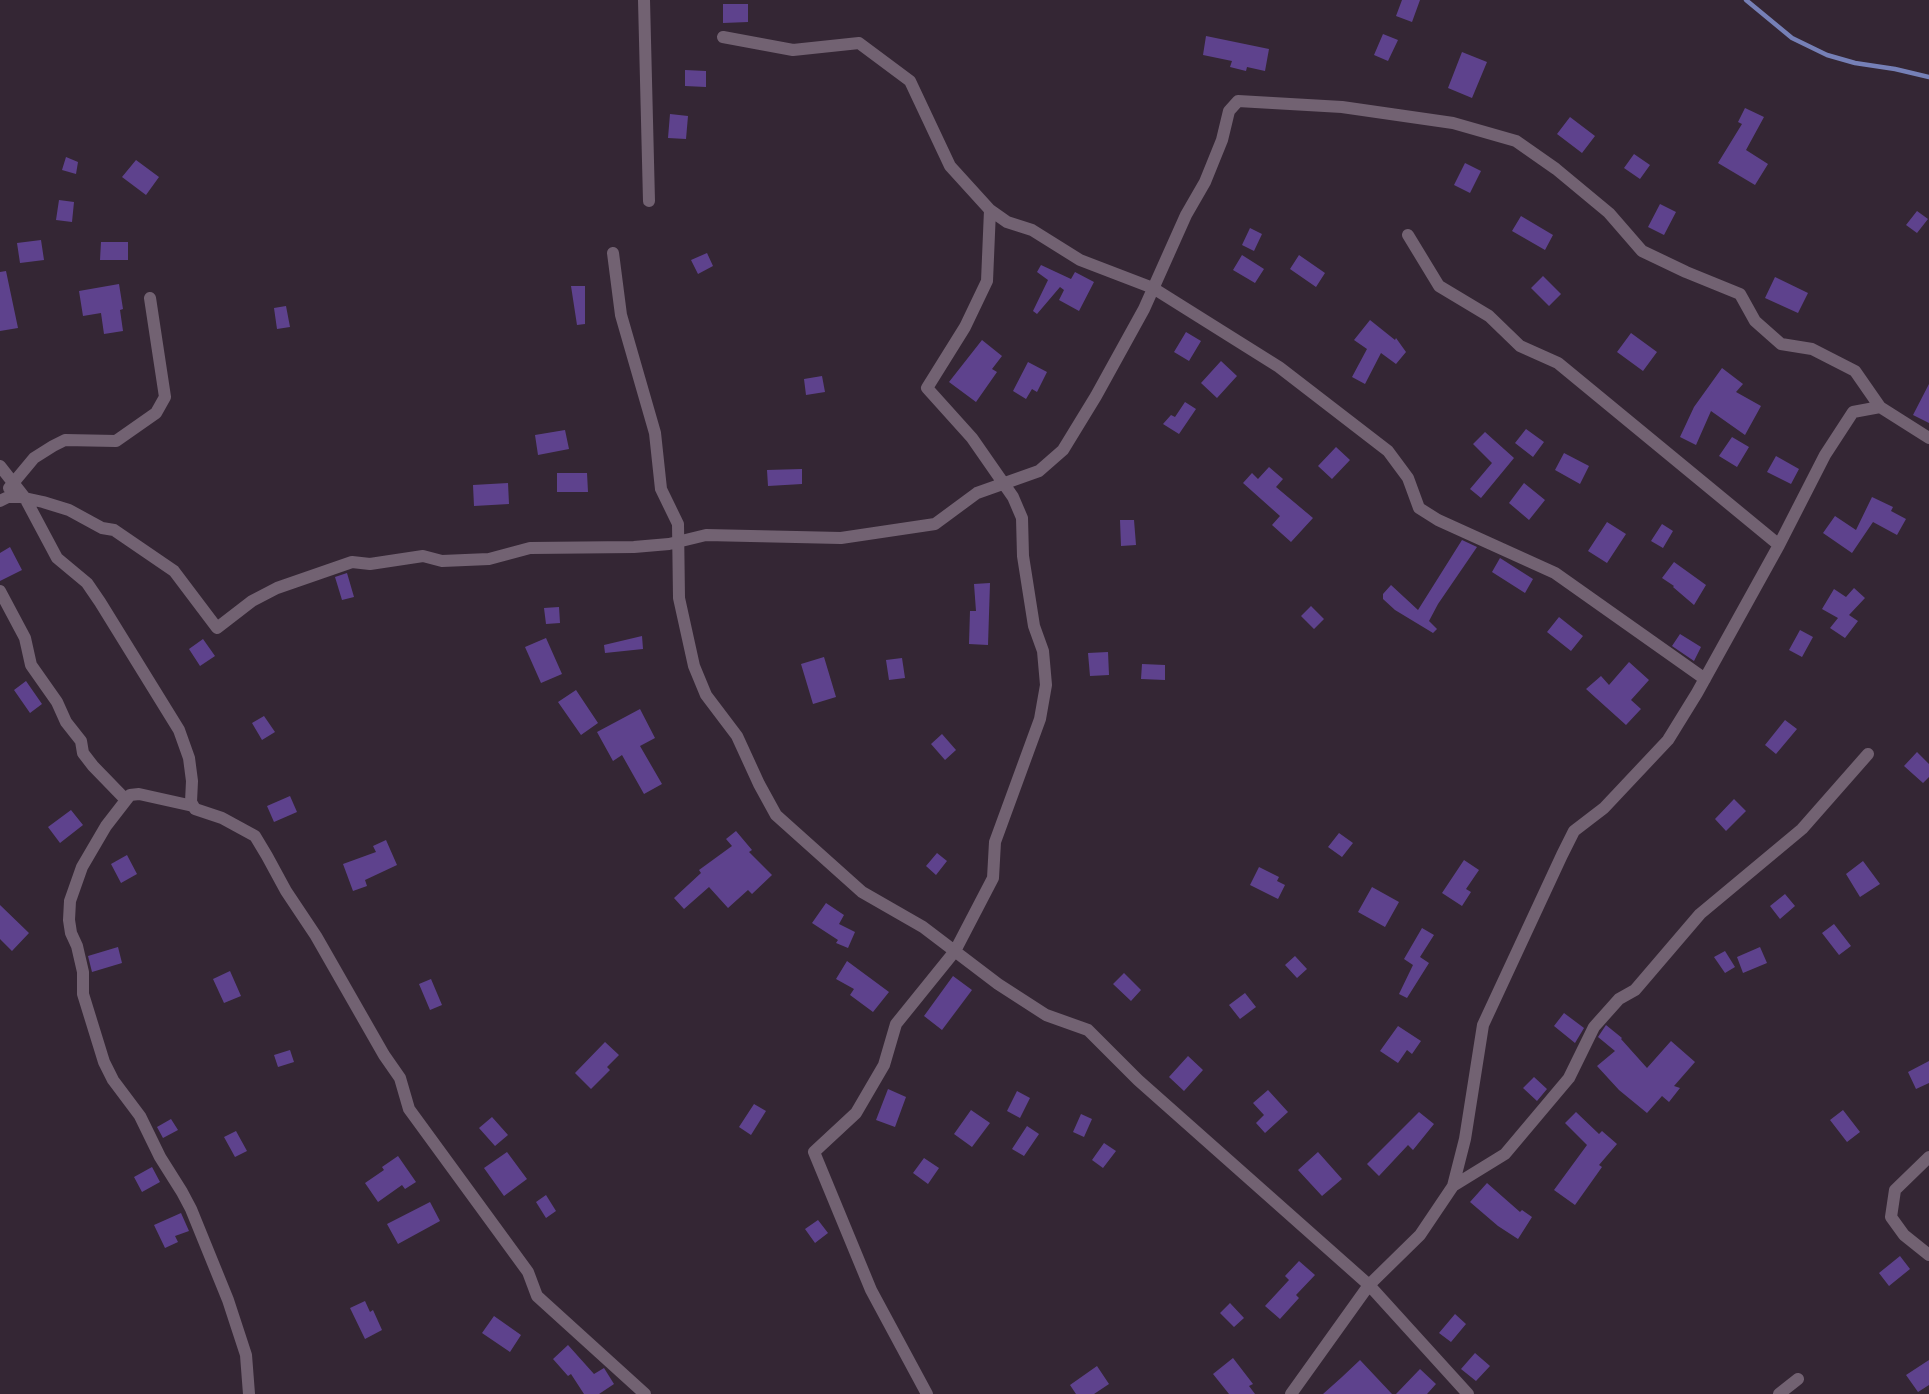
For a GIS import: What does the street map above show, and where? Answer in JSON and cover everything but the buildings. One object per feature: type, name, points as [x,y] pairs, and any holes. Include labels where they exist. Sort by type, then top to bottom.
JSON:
[{"type":"street","points":[[644,0],[649,201]]},
{"type":"street","points":[[723,37],[793,50],[859,43],[910,81],[950,166],[990,210],[1007,222],[1032,230],[1080,260],[1153,288],[1279,367],[1388,452],[1408,478],[1419,508],[1438,520],[1555,573],[1705,679]]},
{"type":"street","points":[[0,500],[8,496],[25,498],[69,510],[102,528],[114,530],[128,538],[174,571],[217,628],[252,601],[278,588],[352,562],[370,564],[423,556],[442,561],[489,559],[530,548],[634,547],[679,542],[706,534],[841,538],[935,524],[977,493],[1039,471],[1063,450],[1101,386],[1153,288],[1186,215],[1205,182],[1222,140],[1229,111],[1238,101],[1342,107],[1453,123],[1516,141],[1556,169],[1609,213],[1642,251],[1740,294],[1755,321],[1780,344],[1812,349],[1856,370],[1880,407],[1929,438]]},
{"type":"street","points":[[927,1394],[871,1290],[814,1152],[856,1113],[884,1065],[896,1024],[955,951],[993,878],[995,842],[1040,719],[1046,685],[1043,651],[1034,626],[1023,556],[1022,518],[1013,497],[972,438],[927,388],[965,327],[987,281],[990,210]]},
{"type":"street","points":[[1408,235],[1439,286],[1489,316],[1520,346],[1558,363],[1779,545]]},
{"type":"street","points":[[613,253],[621,315],[655,433],[661,489],[678,524],[680,598],[693,666],[706,695],[737,736],[776,815],[862,892],[923,927],[998,984],[1046,1015],[1088,1030],[1138,1080],[1369,1285],[1468,1394]]},
{"type":"street","points":[[0,500],[34,458],[53,446],[65,440],[116,441],[156,413],[165,397],[150,298]]},
{"type":"street","points":[[1291,1394],[1369,1285],[1420,1235],[1453,1186],[1465,1139],[1483,1025],[1574,831],[1604,808],[1668,740],[1705,679],[1779,545],[1825,455],[1853,412],[1880,407]]},
{"type":"street","points":[[0,466],[25,498],[57,558],[87,583],[133,653],[179,730],[189,758],[193,806]]},
{"type":"street","points":[[0,591],[25,638],[31,665],[57,702],[66,722],[81,741],[83,753],[126,800]]},
{"type":"street","points":[[1453,1186],[1505,1154],[1569,1078],[1594,1027],[1619,999],[1635,990],[1700,914],[1802,829],[1868,754]]},
{"type":"street","points":[[249,1394],[246,1355],[228,1300],[191,1209],[160,1157],[140,1116],[113,1080],[104,1062],[83,994],[83,972],[77,946],[71,933],[70,901],[82,867],[106,826],[130,795],[139,794],[193,806],[195,809],[222,818],[255,837],[286,891],[316,936],[384,1055],[400,1078],[409,1109],[528,1272],[537,1296],[645,1394]]},
{"type":"street","points":[[1929,1157],[1895,1190],[1892,1217],[1904,1235],[1929,1255]]},
{"type":"street","points":[[1779,1394],[1792,1386]]},
{"type":"waterway","points":[[1746,0],[1792,38],[1827,55],[1855,63],[1929,77]]}]
